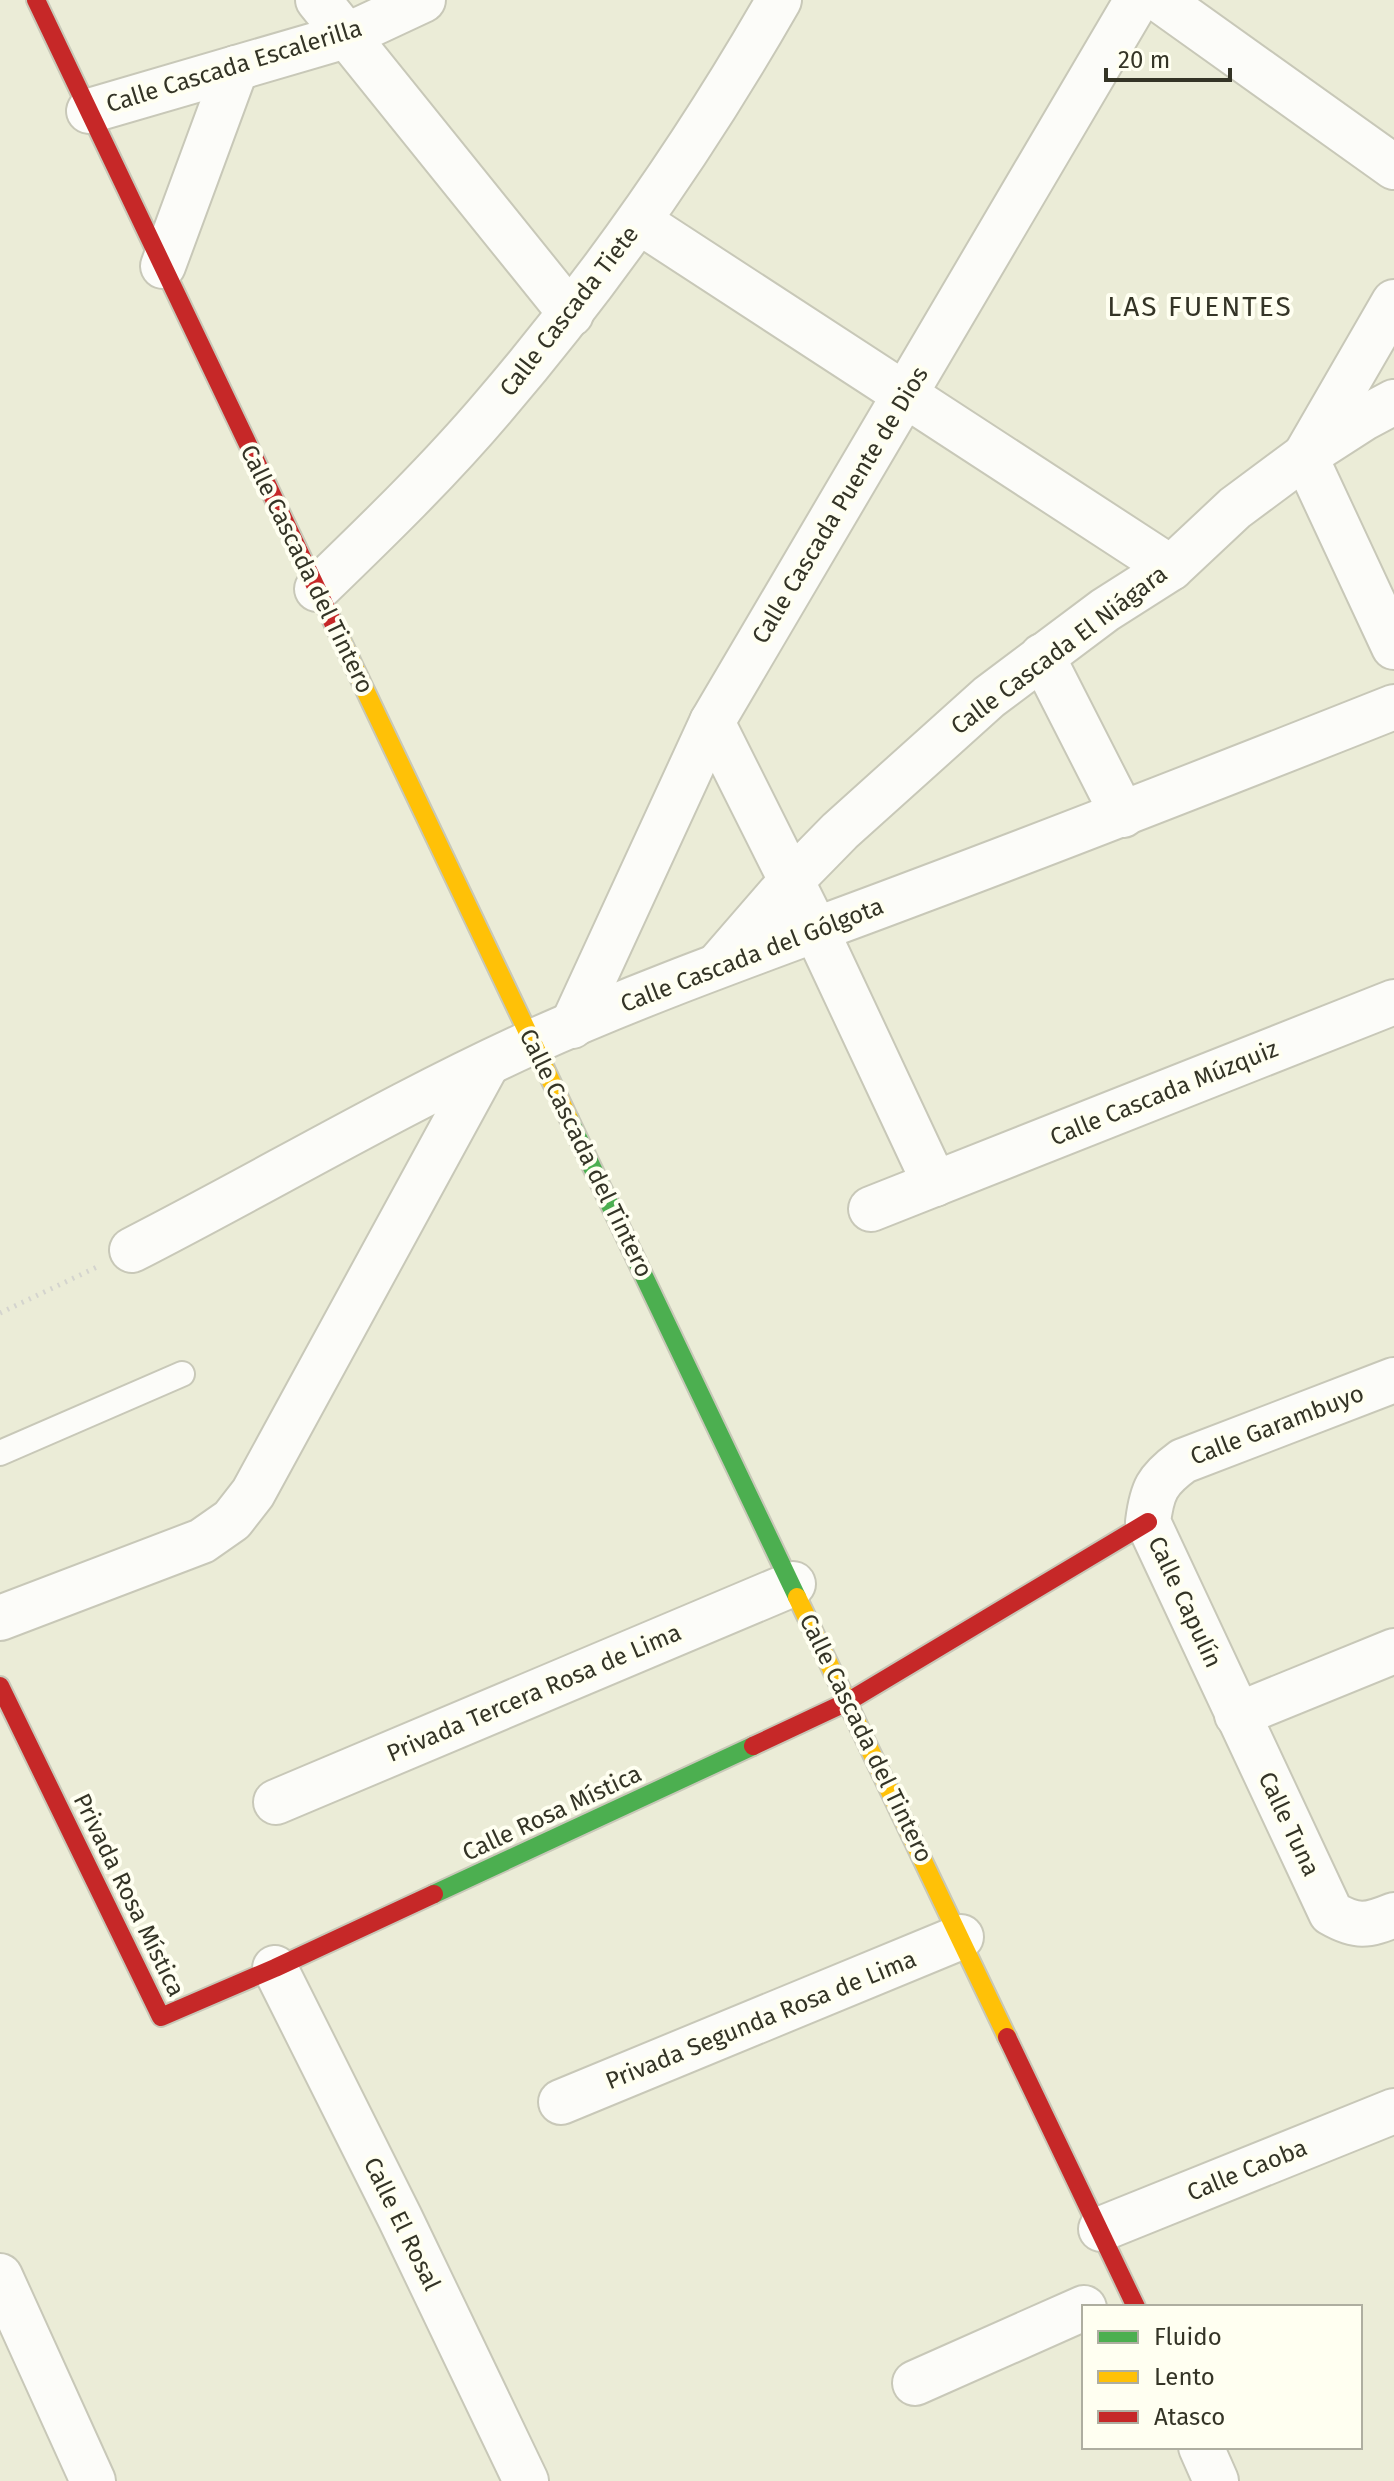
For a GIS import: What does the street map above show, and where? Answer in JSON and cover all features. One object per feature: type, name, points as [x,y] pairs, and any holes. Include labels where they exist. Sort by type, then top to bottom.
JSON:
[{"type":"street","name":"Calle Cascada del Tintero","points":[[36,0],[317,589],[553,1034],[793,1584],[1132,2298]]},
{"type":"street","points":[[318,0],[571,314]]},
{"type":"street","name":"Calle Cascada Escalerilla","points":[[89,111],[346,36],[423,0]]},
{"type":"street","name":"Calle Cascada Tiete","points":[[317,589],[410,499],[493,409],[571,314],[640,222],[729,87],[779,0]]},
{"type":"street","name":"Calle Cascada Puente de Dios","points":[[553,1034],[712,722],[1137,0]]},
{"type":"street","points":[[1160,0],[1394,167]]},
{"type":"street","points":[[163,266],[236,68]]},
{"type":"street","points":[[640,222],[1171,568]]},
{"type":"street","points":[[1394,302],[1305,456],[1394,647]]},
{"type":"street","name":"Calle Cascada El Niágara","points":[[718,965],[791,881],[908,767],[989,697],[1105,610],[1171,568],[1235,508],[1305,456],[1394,402]]},
{"type":"street","points":[[1042,656],[1123,815]]},
{"type":"street","name":"Calle Cascada del Gólgota","points":[[132,1250],[400,1107],[553,1034],[718,965],[1123,815],[1394,707]]},
{"type":"street","points":[[712,722],[816,930],[935,1184]]},
{"type":"street","name":"Calle Cascada Múzquiz","points":[[871,1209],[1394,1002]]},
{"type":"street","points":[[0,1618],[202,1541],[240,1511],[253,1493],[487,1064]]},
{"type":"street","name":"Calle Garambuyo","points":[[1148,1522],[1151,1497],[1163,1475],[1183,1461],[1394,1380]]},
{"type":"street","name":"Calle Capulín","points":[[849,1701],[1148,1522],[1237,1715]]},
{"type":"street","name":"Privada Tercera Rosa de Lima","points":[[276,1802],[793,1584]]},
{"type":"street","points":[[1237,1715],[1394,1651]]},
{"type":"street","name":"Privada Rosa Mística","points":[[0,1686],[161,2017],[275,1968]]},
{"type":"street","name":"Calle Rosa Mística","points":[[275,1968],[849,1701]]},
{"type":"street","name":"Calle Tuna","points":[[1237,1715],[1331,1913],[1351,1925],[1374,1923],[1394,1915]]},
{"type":"street","name":"Privada Segunda Rosa de Lima","points":[[561,2102],[961,1937]]},
{"type":"street","name":"Calle El Rosal","points":[[275,1968],[400,2218],[526,2481]]},
{"type":"street","name":"Calle Caoba","points":[[1101,2229],[1394,2111]]},
{"type":"street","points":[[0,2276],[93,2481]]},
{"type":"street","points":[[1100,2305],[1132,2298]]},
{"type":"street","points":[[915,2383],[1082,2310]]},
{"type":"street","points":[[1202,2449],[1216,2481]]},
{"type":"lane","points":[[0,1453],[182,1374]]},
{"type":"path","points":[[0,1313],[132,1250]]},
{"type":"traffic: fast","points":[[569,1119],[797,1597]]},
{"type":"traffic: fast","points":[[434,1894],[753,1746]]},
{"type":"traffic: slow","points":[[336,629],[569,1119]]},
{"type":"traffic: slow","points":[[797,1597],[1007,2037]]},
{"type":"traffic: jam","points":[[36,0],[336,629]]},
{"type":"traffic: jam","points":[[753,1746],[849,1701],[1148,1522]]},
{"type":"traffic: jam","points":[[0,1686],[161,2017],[434,1894]]},
{"type":"traffic: jam","points":[[1007,2037],[1135,2305]]},
{"type":"district","name":"LAS FUENTES","points":[[1200,306]]}]
